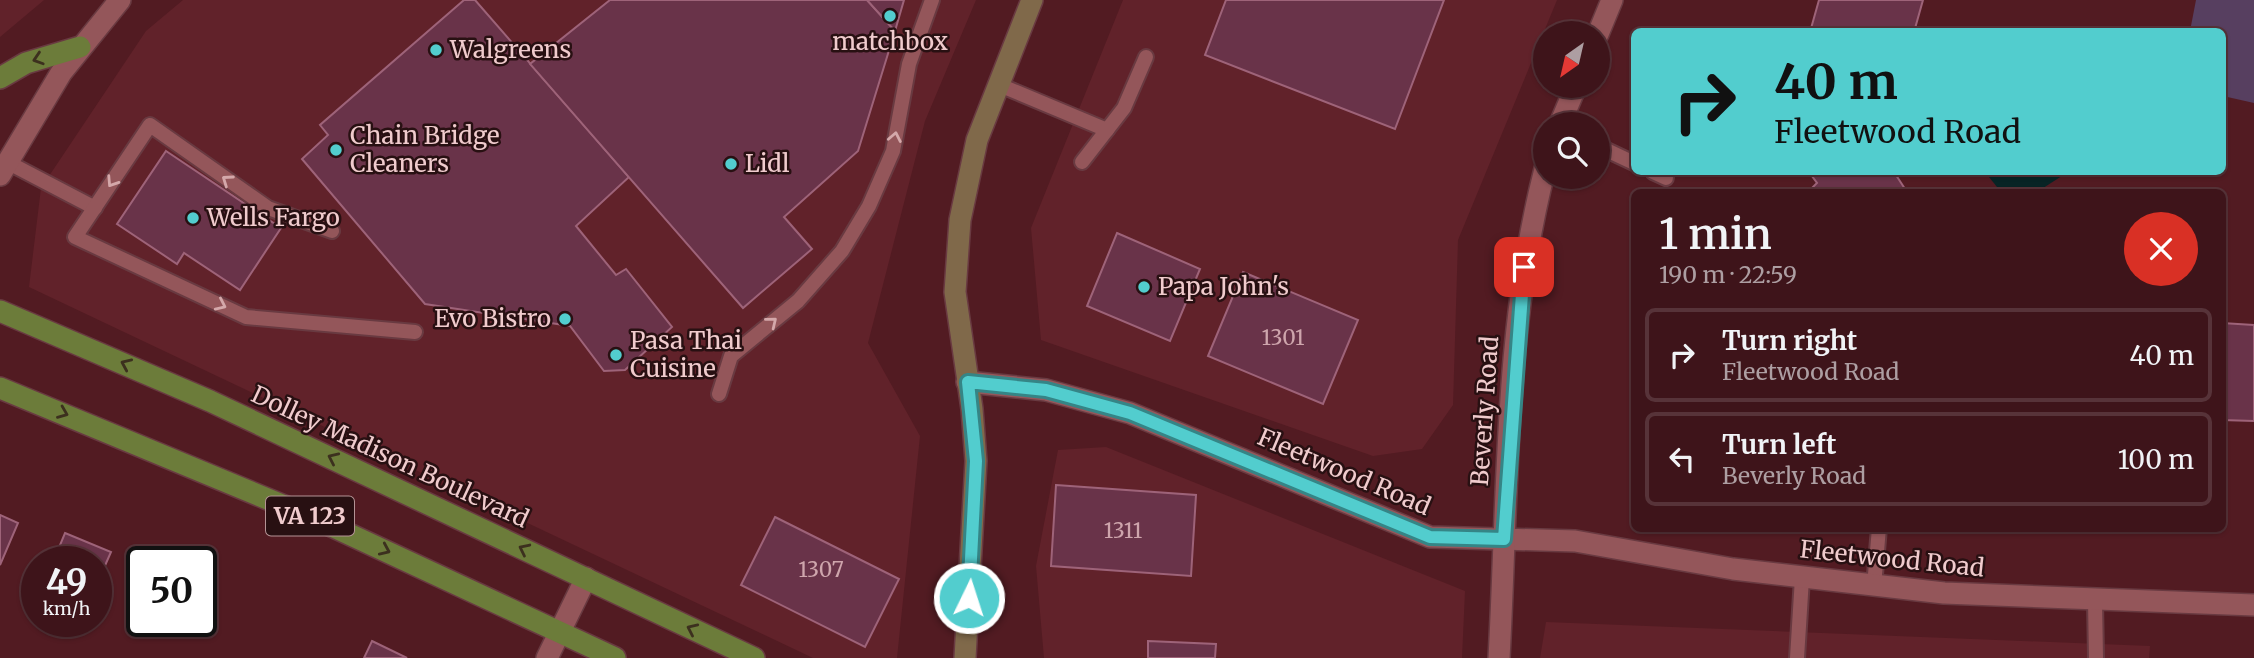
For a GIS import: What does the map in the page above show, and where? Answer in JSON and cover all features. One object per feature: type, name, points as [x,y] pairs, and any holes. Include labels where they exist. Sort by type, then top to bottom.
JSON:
[{"type":"main road","points":[[965,658],[976,490],[975,435],[955,292],[959,233],[970,169],[997,85],[1032,0]]},
{"type":"main road","points":[[0,78],[26,63],[80,47]]},
{"type":"main road","name":"Dolley Madison Boulevard","points":[[0,311],[210,401],[754,658]]},
{"type":"main road","name":"VA 123","points":[[0,388],[323,522],[615,658]]},
{"type":"street","points":[[3,168],[44,97],[80,47],[120,0]]},
{"type":"street","points":[[1603,21],[1612,0]]},
{"type":"street","name":"Beverly Road","points":[[1499,658],[1521,285],[1539,189]]},
{"type":"street","name":"Fleetwood Road","points":[[968,382],[1046,390],[1130,413],[1430,537],[1575,541],[1802,578],[1874,586],[2095,601],[2254,605]]},
{"type":"street","points":[[547,658],[586,578]]},
{"type":"lane","points":[[719,394],[731,356],[798,301],[842,251],[869,206],[893,151],[909,64],[932,0]]},
{"type":"lane","points":[[1082,162],[1124,108],[1146,57]]},
{"type":"lane","points":[[997,85],[1107,130]]},
{"type":"lane","points":[[332,231],[268,208],[150,125],[75,237],[246,317],[415,332]]},
{"type":"lane","points":[[1610,152],[1631,162]]},
{"type":"lane","points":[[3,168],[95,208]]},
{"type":"lane","points":[[1874,586],[1879,532]]},
{"type":"lane","points":[[1797,658],[1802,578]]},
{"type":"lane","points":[[2095,601],[2096,658]]},
{"type":"shaded area","points":[[0,0],[44,0],[0,37]]},
{"type":"shaded area","points":[[183,0],[976,0],[925,121],[868,343],[920,436],[897,658],[813,658],[29,287],[41,188],[146,31]]},
{"type":"shaded area","points":[[1123,0],[1557,0],[1548,21],[1533,21],[1533,58],[1458,240],[1453,405],[1422,449],[1373,456],[1041,340],[1031,228]]},
{"type":"shaded area","points":[[2196,0],[2254,0],[2254,103],[2226,97],[2226,28],[2191,28]]},
{"type":"shaded area","points":[[1106,447],[1465,591],[1462,658],[1044,658],[1036,566],[1058,450]]},
{"type":"shaded area","points":[[1546,622],[2150,646],[2149,658],[1540,658]]},
{"type":"water","points":[[1987,175],[2063,175],[2042,189],[1999,189]]},
{"type":"building","points":[[464,0],[475,0],[629,177],[576,226],[616,275],[626,269],[672,327],[625,370],[604,371],[570,326],[425,304],[302,159],[328,135],[320,125]]},
{"type":"building","name":"Lidl","points":[[610,0],[867,0],[895,31],[858,151],[784,217],[812,249],[743,308],[530,64]]},
{"type":"building","name":"matchbox","points":[[867,0],[904,0],[895,31]]},
{"type":"building","points":[[1226,0],[1444,0],[1395,129],[1205,55]]},
{"type":"building","points":[[1819,0],[1923,0],[1915,28],[1811,28]]},
{"type":"building","name":"Wells Fargo","points":[[166,151],[281,228],[240,290],[184,253],[177,264],[117,224]]},
{"type":"building","points":[[1811,175],[1896,175],[1905,189],[1811,189],[1817,183]]},
{"type":"building","name":"Papa John's","points":[[1117,233],[1200,269],[1170,341],[1087,306]]},
{"type":"building","points":[[1243,272],[1358,320],[1323,404],[1208,356]]},
{"type":"building","points":[[2226,323],[2254,325],[2254,421],[2226,420]]},
{"type":"building","points":[[1056,485],[1196,495],[1191,576],[1051,566]]},
{"type":"building","points":[[0,515],[18,523],[0,565]]},
{"type":"building","points":[[775,517],[899,579],[865,647],[741,585]]},
{"type":"building","points":[[65,533],[96,546],[60,546]]},
{"type":"building","points":[[372,641],[407,658],[364,658]]},
{"type":"building","points":[[1148,641],[1216,644],[1215,658],[1148,658]]},
{"type":"place","name":"matchbox","points":[[890,16]]},
{"type":"place","name":"Walgreens","points":[[436,50]]},
{"type":"place","name":"Chain Bridge Cleaners","points":[[336,150]]},
{"type":"place","name":"Lidl","points":[[731,164]]},
{"type":"place","name":"Wells Fargo","points":[[193,218]]},
{"type":"place","name":"Papa John's","points":[[1144,287]]},
{"type":"place","name":"Evo Bistro","points":[[565,319]]},
{"type":"place","name":"Pasa Thai Cuisine","points":[[616,355]]},
{"type":"route","points":[[969,598],[976,461],[968,382],[1046,390],[1130,413],[1184,433],[1430,537],[1504,539],[1517,324],[1524,267]]}]
